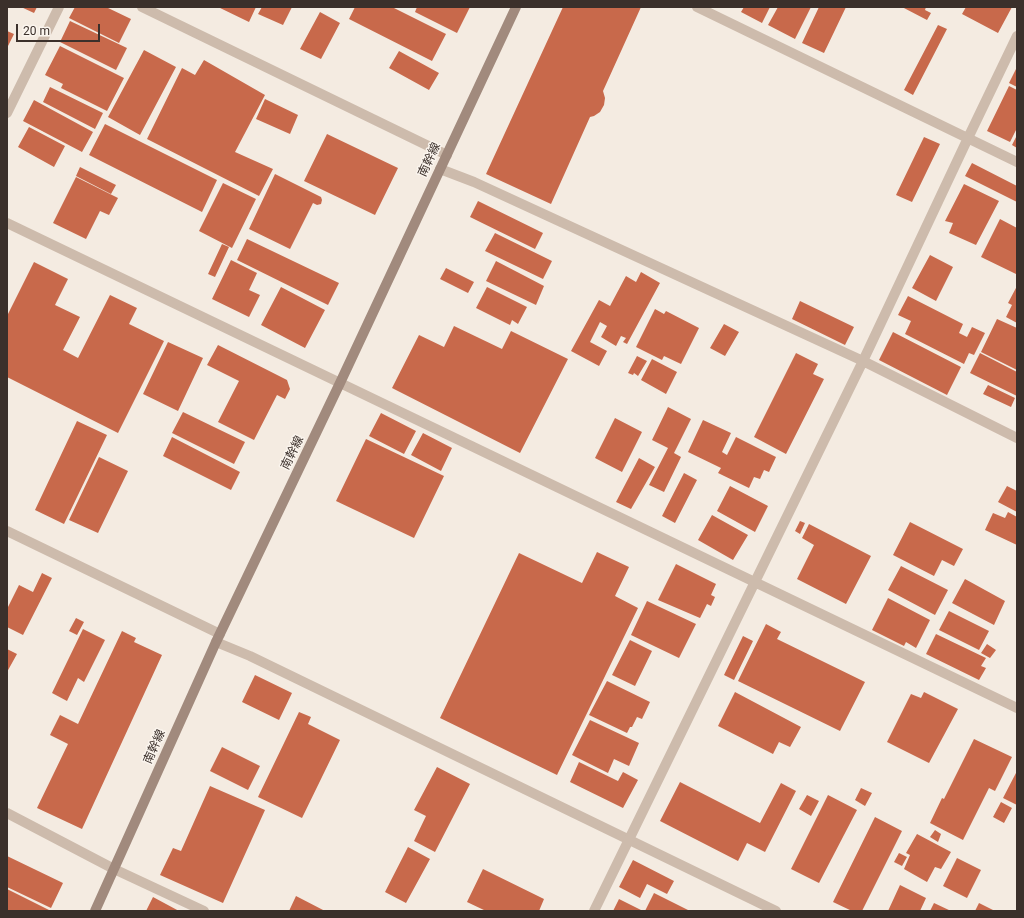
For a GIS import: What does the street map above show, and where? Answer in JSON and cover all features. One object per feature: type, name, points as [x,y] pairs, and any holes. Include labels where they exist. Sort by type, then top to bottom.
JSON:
[{"type":"main road","name":"南幹線","points":[[94,911],[218,638],[340,384],[516,7]]},
{"type":"street","points":[[7,113],[59,7]]},
{"type":"street","points":[[142,7],[446,155]]},
{"type":"street","points":[[697,7],[1017,162]]},
{"type":"street","points":[[594,911],[863,361],[1017,36]]},
{"type":"street","points":[[440,169],[474,182],[863,361],[1017,438]]},
{"type":"street","points":[[7,223],[1017,708]]},
{"type":"street","points":[[7,531],[218,638],[257,660],[776,911]]},
{"type":"street","points":[[7,813],[114,869],[204,911]]},
{"type":"building","points":[[21,7],[37,7],[34,13]]},
{"type":"building","points":[[75,7],[106,7],[131,19],[119,43],[69,18]]},
{"type":"building","points":[[218,7],[256,7],[249,22]]},
{"type":"building","points":[[262,7],[292,7],[283,25],[258,14]]},
{"type":"building","points":[[355,7],[392,7],[446,34],[432,61],[349,19]]},
{"type":"building","points":[[417,7],[470,7],[457,33],[415,12]]},
{"type":"building","points":[[563,7],[641,7],[603,91],[605,98],[604,105],[600,112],[590,117],[551,204],[486,174]]},
{"type":"building","points":[[744,7],[770,7],[762,23],[741,12]]},
{"type":"building","points":[[778,7],[811,7],[795,39],[768,25]]},
{"type":"building","points":[[819,7],[846,7],[824,53],[802,43]]},
{"type":"building","points":[[902,7],[926,7],[925,10],[931,13],[927,20]]},
{"type":"building","points":[[966,7],[1012,7],[998,33],[962,14]]},
{"type":"building","points":[[320,12],[340,23],[321,59],[300,49]]},
{"type":"building","points":[[70,21],[127,48],[116,70],[60,42]]},
{"type":"building","points":[[938,25],[947,29],[913,95],[904,90]]},
{"type":"building","points":[[7,31],[14,34],[7,48]]},
{"type":"building","points":[[60,46],[124,78],[107,111],[61,88],[63,84],[45,75]]},
{"type":"building","points":[[144,50],[176,67],[140,135],[108,117]]},
{"type":"building","points":[[399,51],[439,73],[429,90],[389,68]]},
{"type":"building","points":[[204,60],[265,95],[235,152],[273,169],[259,196],[147,139],[182,68],[195,75]]},
{"type":"building","points":[[1017,67],[1017,87],[1009,83]]},
{"type":"building","points":[[1009,86],[1017,90],[1017,128],[1010,142],[987,131]]},
{"type":"building","points":[[50,87],[103,113],[95,129],[43,102]]},
{"type":"building","points":[[265,99],[298,115],[290,134],[256,119]]},
{"type":"building","points":[[34,100],[93,132],[82,152],[23,121]]},
{"type":"building","points":[[105,124],[217,180],[202,212],[89,155]]},
{"type":"building","points":[[29,127],[65,146],[54,167],[18,147]]},
{"type":"building","points":[[327,134],[398,168],[375,215],[304,181]]},
{"type":"building","points":[[1017,135],[1017,148],[1012,145]]},
{"type":"building","points":[[924,137],[940,144],[912,202],[896,195]]},
{"type":"building","points":[[972,163],[1017,186],[1017,202],[965,176]]},
{"type":"building","points":[[80,167],[116,185],[111,194],[76,176]]},
{"type":"building","points":[[275,174],[321,197],[322,200],[321,204],[317,205],[313,203],[290,249],[249,229]]},
{"type":"building","points":[[76,177],[118,198],[109,215],[100,211],[86,239],[53,223]]},
{"type":"building","points":[[223,183],[256,199],[232,248],[199,231]]},
{"type":"building","points":[[964,184],[999,201],[976,245],[949,233],[953,223],[945,221]]},
{"type":"building","points":[[478,201],[543,233],[535,249],[470,217]]},
{"type":"building","points":[[1000,219],[1017,228],[1016,274],[981,257]]},
{"type":"building","points":[[495,233],[552,261],[543,279],[485,251]]},
{"type":"building","points":[[247,239],[339,283],[328,305],[237,260]]},
{"type":"building","points":[[222,244],[229,247],[215,277],[208,274]]},
{"type":"building","points":[[930,255],[953,267],[936,301],[912,288]]},
{"type":"building","points":[[231,260],[257,273],[249,290],[260,295],[249,317],[212,299]]},
{"type":"building","points":[[496,261],[544,286],[536,305],[486,281]]},
{"type":"building","points":[[34,262],[68,279],[55,305],[80,317],[63,350],[78,358],[110,295],[137,308],[129,324],[164,341],[118,433],[7,377],[7,316]]},
{"type":"building","points":[[446,268],[474,282],[468,293],[440,279]]},
{"type":"building","points":[[641,272],[660,283],[627,344],[623,342],[626,338],[621,336],[616,346],[601,337],[607,326],[600,322],[590,342],[607,351],[599,366],[571,351],[599,300],[610,306],[626,276],[636,282]]},
{"type":"building","points":[[1017,286],[1017,323],[1006,317],[1012,305],[1008,303]]},
{"type":"building","points":[[281,287],[325,310],[305,348],[261,325]]},
{"type":"building","points":[[487,287],[527,307],[518,324],[512,320],[510,325],[476,308]]},
{"type":"building","points":[[908,296],[963,324],[959,333],[967,337],[972,327],[985,333],[974,355],[969,353],[964,364],[905,334],[911,321],[898,315]]},
{"type":"building","points":[[800,301],[854,327],[845,345],[792,319]]},
{"type":"building","points":[[655,309],[664,314],[666,311],[699,328],[681,364],[664,356],[662,360],[636,347]]},
{"type":"building","points":[[997,319],[1017,328],[1017,370],[981,352]]},
{"type":"building","points":[[724,324],[739,332],[725,356],[710,348]]},
{"type":"building","points":[[454,326],[502,349],[511,331],[568,359],[520,453],[392,388],[419,335],[444,347]]},
{"type":"building","points":[[893,332],[961,367],[947,395],[879,360]]},
{"type":"building","points":[[168,342],[203,358],[178,411],[143,394]]},
{"type":"building","points":[[218,345],[287,380],[290,389],[285,399],[277,395],[254,440],[218,422],[239,381],[207,365]]},
{"type":"building","points":[[796,353],[818,364],[813,374],[824,379],[786,454],[754,437]]},
{"type":"building","points":[[980,353],[1017,372],[1017,396],[970,373]]},
{"type":"building","points":[[637,356],[647,361],[638,376],[634,373],[633,375],[628,373]]},
{"type":"building","points":[[652,359],[677,372],[666,394],[641,380]]},
{"type":"building","points":[[988,385],[1015,398],[1011,407],[983,394]]},
{"type":"building","points":[[668,407],[691,419],[674,453],[681,457],[664,492],[649,485],[668,448],[652,440]]},
{"type":"building","points":[[183,412],[245,442],[234,464],[172,433]]},
{"type":"building","points":[[381,413],[416,431],[404,454],[369,436]]},
{"type":"building","points":[[615,418],[642,432],[622,472],[595,458]]},
{"type":"building","points":[[703,420],[731,433],[722,452],[727,455],[736,437],[776,457],[769,472],[764,470],[760,479],[754,477],[749,488],[718,473],[721,468],[688,452]]},
{"type":"building","points":[[77,421],[107,435],[64,524],[35,510]]},
{"type":"building","points":[[423,433],[452,448],[441,471],[411,455]]},
{"type":"building","points":[[172,437],[240,472],[231,490],[163,456]]},
{"type":"building","points":[[366,439],[444,476],[414,538],[336,501]]},
{"type":"building","points":[[99,457],[128,471],[98,533],[69,520]]},
{"type":"building","points":[[639,458],[655,467],[631,509],[616,502]]},
{"type":"building","points":[[684,473],[697,480],[675,523],[662,516]]},
{"type":"building","points":[[730,486],[768,506],[755,532],[717,511]]},
{"type":"building","points":[[1007,486],[1017,491],[1017,512],[998,502]]},
{"type":"building","points":[[1008,512],[1017,517],[1017,545],[985,530],[993,513],[1005,518]]},
{"type":"building","points":[[712,515],[748,535],[733,560],[698,540]]},
{"type":"building","points":[[800,521],[805,523],[800,534],[795,531]]},
{"type":"building","points":[[910,522],[963,549],[954,566],[942,560],[934,576],[893,555]]},
{"type":"building","points":[[809,524],[871,556],[846,604],[797,579],[814,545],[802,538]]},
{"type":"building","points":[[597,552],[629,567],[615,596],[638,608],[557,775],[440,718],[519,553],[582,583]]},
{"type":"building","points":[[676,564],[716,584],[711,595],[715,597],[711,606],[707,604],[700,618],[658,600]]},
{"type":"building","points":[[901,566],[948,590],[935,615],[888,590]]},
{"type":"building","points":[[42,573],[52,578],[23,635],[7,627],[7,609],[19,585],[33,592]]},
{"type":"building","points":[[965,579],[1005,601],[994,625],[952,603]]},
{"type":"building","points":[[888,598],[930,620],[916,648],[906,642],[904,646],[872,630]]},
{"type":"building","points":[[647,601],[696,624],[679,658],[631,635]]},
{"type":"building","points":[[949,611],[989,631],[979,650],[939,630]]},
{"type":"building","points":[[76,618],[84,622],[77,635],[69,631]]},
{"type":"building","points":[[766,624],[781,632],[777,639],[865,682],[840,731],[738,681]]},
{"type":"building","points":[[83,629],[105,640],[84,682],[78,678],[67,701],[52,693]]},
{"type":"building","points":[[122,631],[136,638],[134,642],[162,655],[82,829],[37,808],[68,744],[50,735],[60,715],[78,724]]},
{"type":"building","points":[[936,634],[986,658],[981,666],[986,668],[979,680],[926,654]]},
{"type":"building","points":[[743,636],[753,641],[734,680],[724,675]]},
{"type":"building","points":[[630,640],[652,651],[635,686],[612,675]]},
{"type":"building","points":[[987,644],[996,650],[990,658],[981,653]]},
{"type":"building","points":[[7,649],[17,654],[7,672]]},
{"type":"building","points":[[255,675],[292,693],[279,720],[242,702]]},
{"type":"building","points":[[607,681],[650,702],[642,719],[637,717],[627,733],[589,715]]},
{"type":"building","points":[[735,692],[801,727],[790,747],[779,742],[773,754],[718,726]]},
{"type":"building","points":[[924,692],[958,709],[929,763],[887,742],[911,694],[921,698]]},
{"type":"building","points":[[299,712],[311,717],[308,724],[340,740],[302,818],[258,797]]},
{"type":"building","points":[[590,720],[639,743],[629,766],[614,759],[608,773],[572,755]]},
{"type":"building","points":[[974,739],[1012,757],[995,791],[989,788],[963,840],[930,823],[942,798],[944,799]]},
{"type":"building","points":[[222,747],[260,766],[248,790],[210,771]]},
{"type":"building","points":[[579,762],[618,781],[623,772],[638,780],[623,808],[570,782]]},
{"type":"building","points":[[437,767],[470,784],[435,852],[414,841],[426,816],[414,810]]},
{"type":"building","points":[[1017,771],[1017,805],[1003,798]]},
{"type":"building","points":[[680,782],[760,823],[781,783],[796,791],[765,852],[747,843],[738,861],[660,821]]},
{"type":"building","points":[[210,786],[265,810],[223,903],[160,875],[173,848],[181,851]]},
{"type":"building","points":[[861,788],[872,793],[865,806],[855,800]]},
{"type":"building","points":[[807,795],[819,801],[811,816],[799,809]]},
{"type":"building","points":[[828,795],[857,810],[819,883],[791,869]]},
{"type":"building","points":[[1001,802],[1012,808],[1004,823],[993,817]]},
{"type":"building","points":[[875,817],[902,831],[862,911],[852,911],[833,902]]},
{"type":"building","points":[[935,830],[941,834],[938,842],[930,837]]},
{"type":"building","points":[[917,834],[951,852],[941,869],[935,867],[927,882],[904,869],[910,855],[906,853]]},
{"type":"building","points":[[408,847],[430,859],[406,903],[385,892]]},
{"type":"building","points":[[899,853],[907,857],[902,866],[894,862]]},
{"type":"building","points":[[7,856],[63,883],[51,908],[7,887]]},
{"type":"building","points":[[957,858],[981,870],[967,898],[943,886]]},
{"type":"building","points":[[633,860],[674,881],[667,894],[647,884],[640,898],[619,887]]},
{"type":"building","points":[[483,869],[544,899],[539,911],[486,911],[467,902]]},
{"type":"building","points":[[900,885],[926,898],[920,911],[888,911]]},
{"type":"building","points":[[7,889],[51,911],[7,911]]},
{"type":"building","points":[[654,893],[690,911],[645,911]]},
{"type":"building","points":[[296,896],[325,911],[289,911]]},
{"type":"building","points":[[153,897],[179,911],[146,911]]},
{"type":"building","points":[[619,899],[643,911],[613,911]]},
{"type":"building","points":[[934,903],[951,911],[930,911]]},
{"type":"building","points":[[979,903],[995,911],[975,911]]}]
